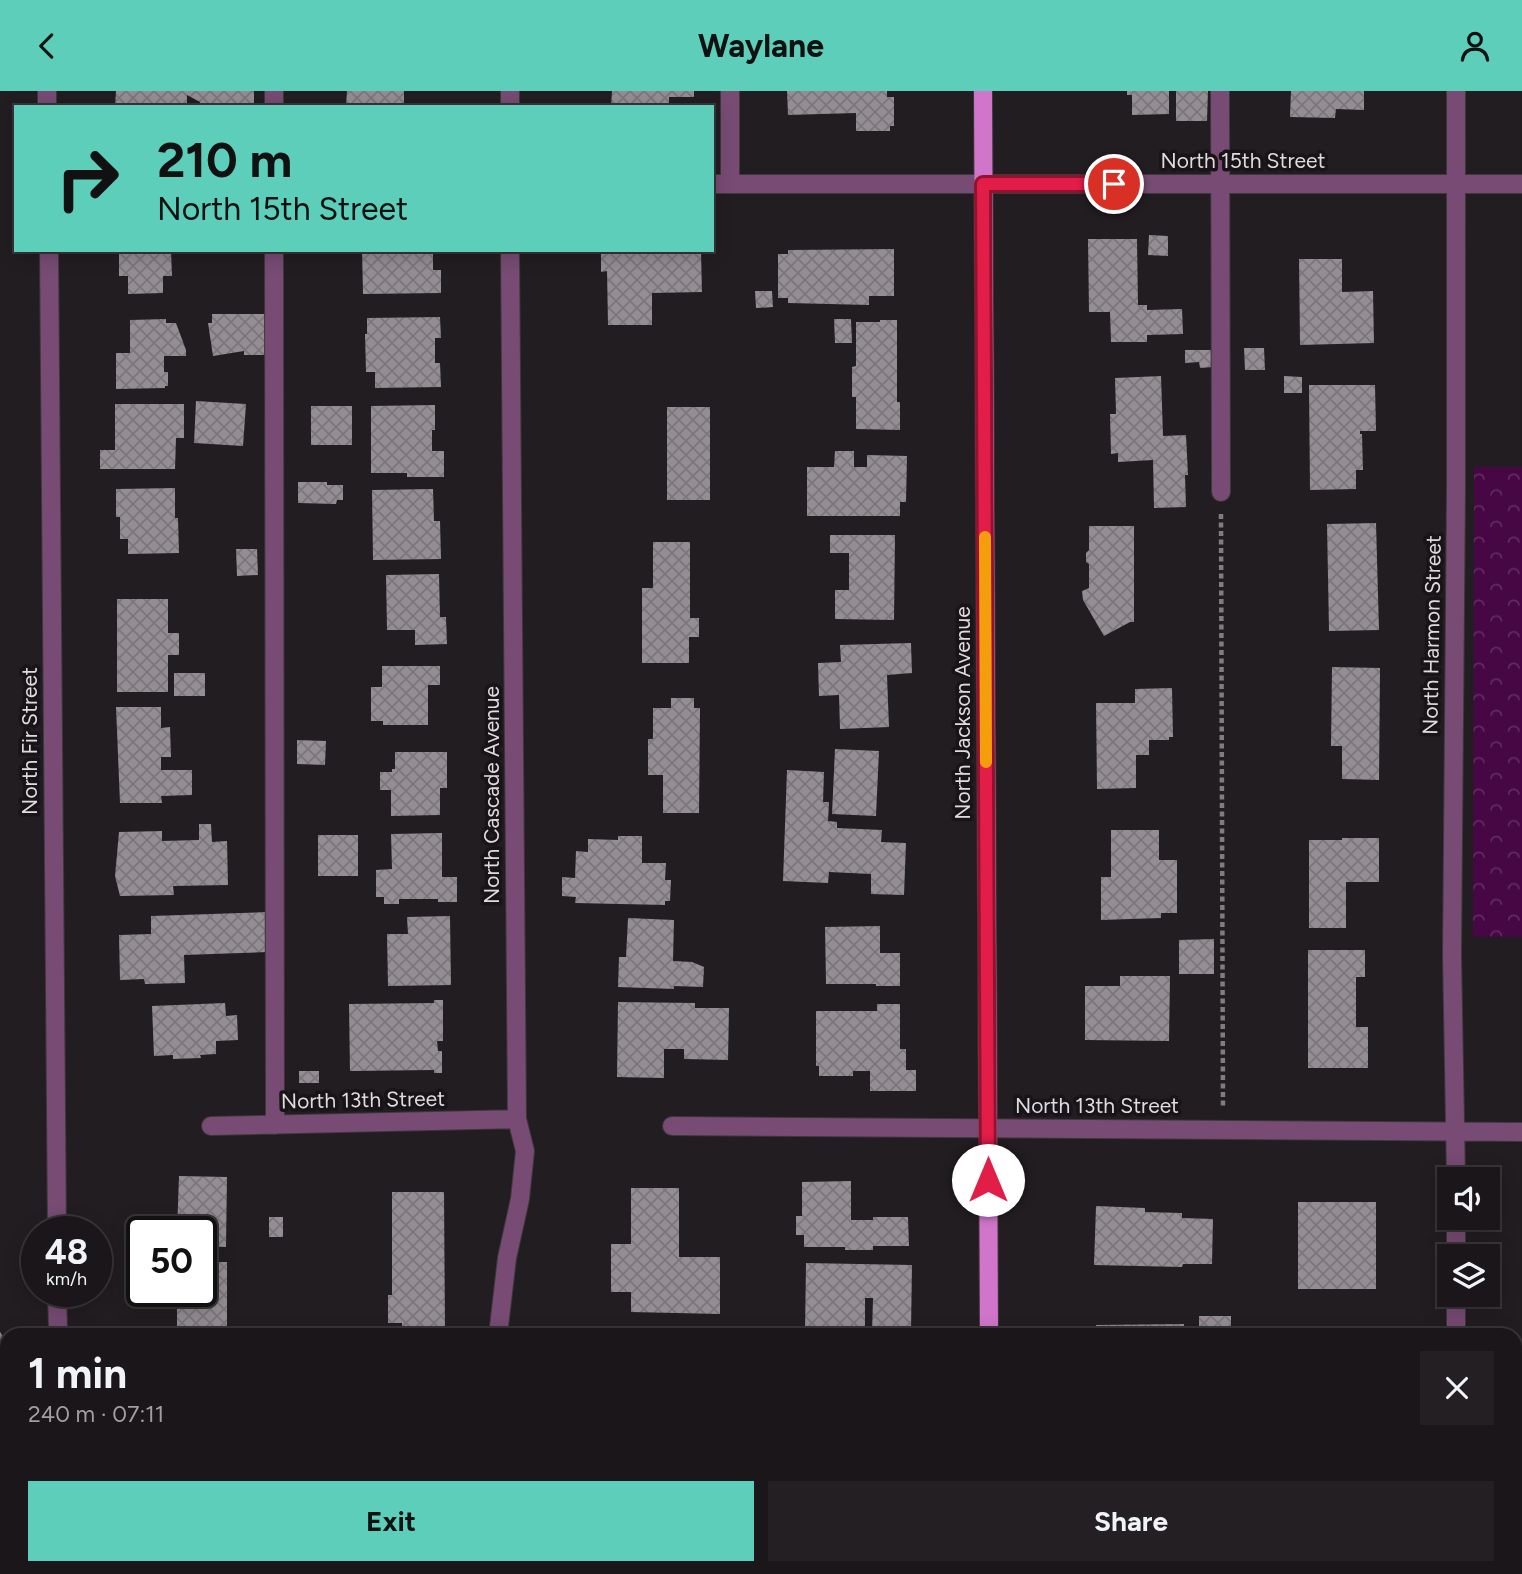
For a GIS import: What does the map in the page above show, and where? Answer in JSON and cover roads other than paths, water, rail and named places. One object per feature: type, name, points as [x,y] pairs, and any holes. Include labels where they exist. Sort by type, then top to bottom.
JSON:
[{"type":"main road","name":"North Jackson Avenue","points":[[983,91],[989,1328]]},
{"type":"street","points":[[721,184],[730,91]]},
{"type":"street","points":[[1220,91],[1221,492]]},
{"type":"street","name":"North Harmon Street","points":[[1455,1167],[1452,941],[1456,91]]},
{"type":"street","name":"North 15th Street","points":[[721,184],[1522,184]]},
{"type":"street","name":"North Fir Street","points":[[49,252],[57,1216]]},
{"type":"street","points":[[274,252],[275,1125]]},
{"type":"street","name":"North Cascade Avenue","points":[[499,1328],[507,1258],[520,1199],[525,1151],[517,1119],[510,252]]},
{"type":"street","name":"North 13th Street","points":[[211,1126],[517,1119]]},
{"type":"street","name":"North 13th Street","points":[[672,1126],[1522,1132]]},
{"type":"street","points":[[57,1307],[58,1328]]},
{"type":"street","points":[[1456,1307],[1457,1328]]}]
